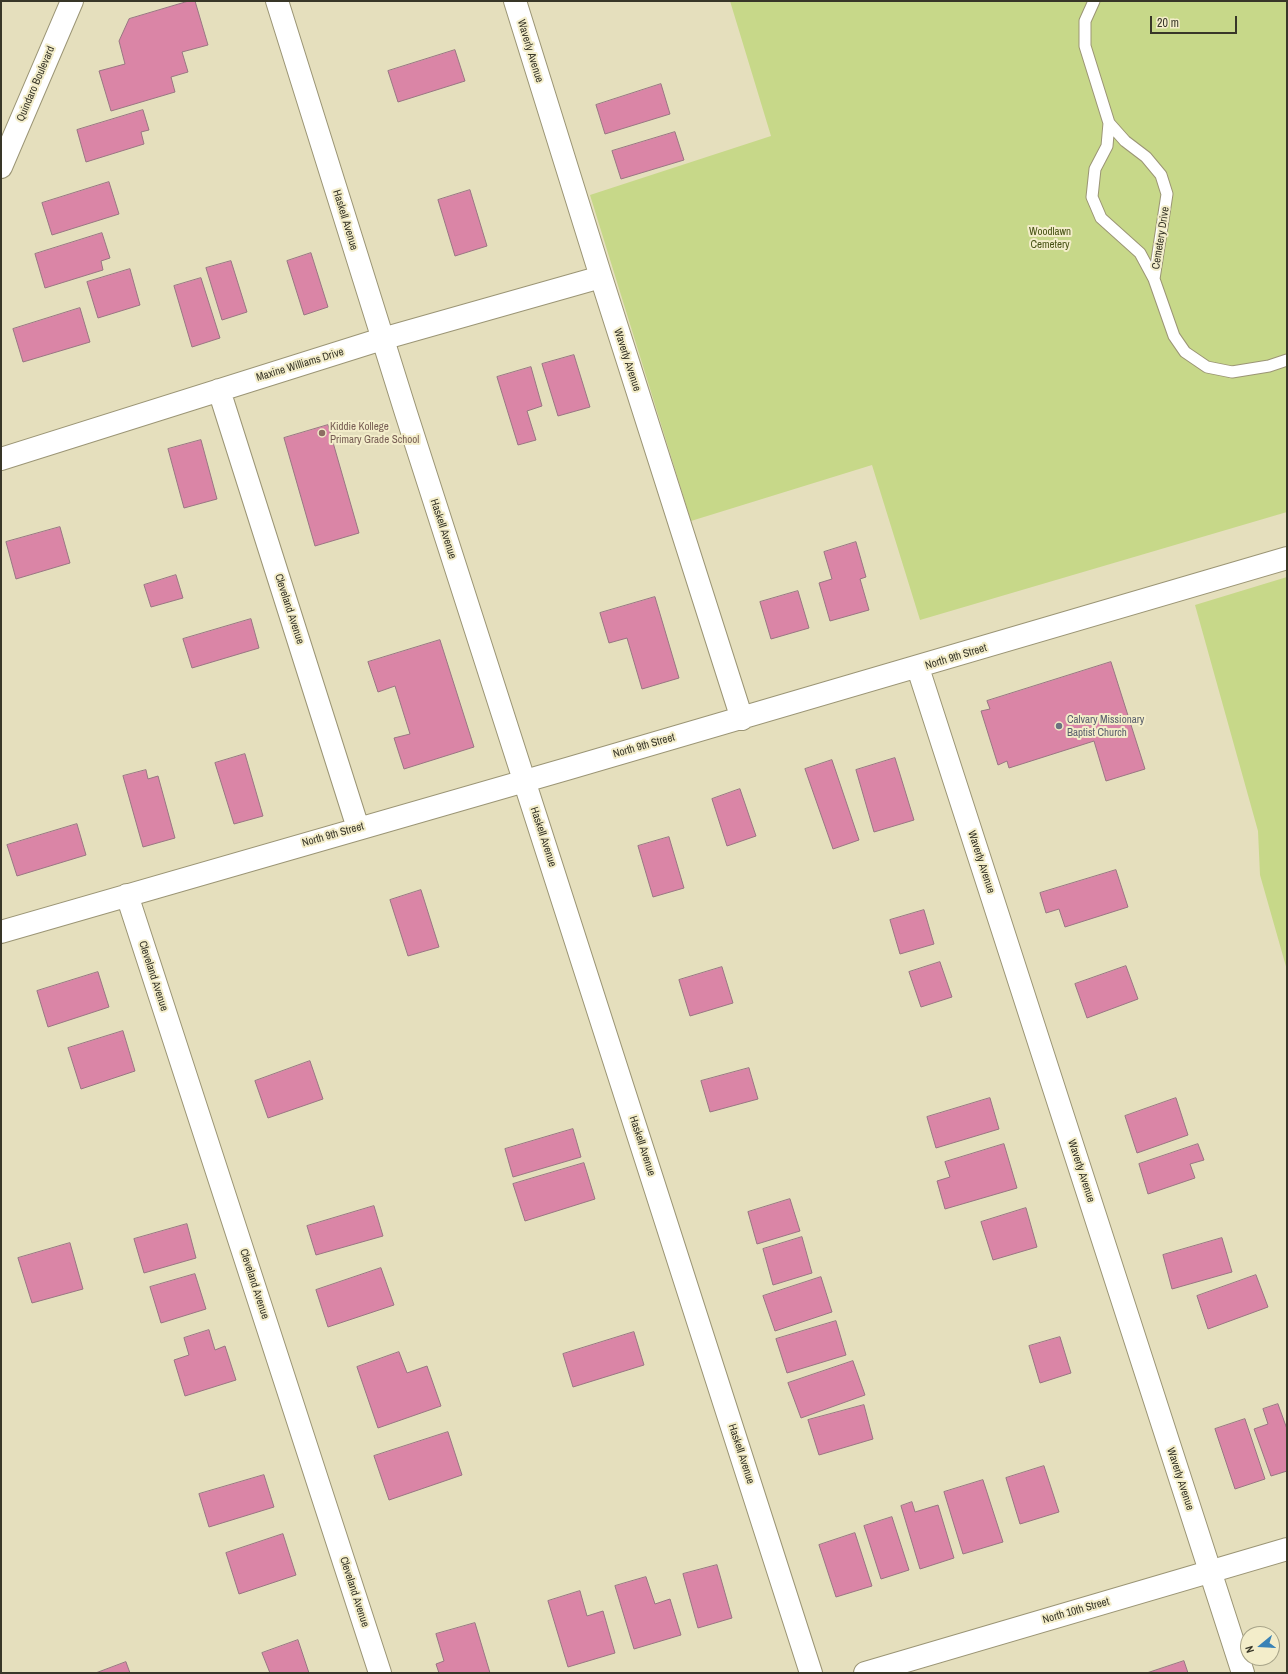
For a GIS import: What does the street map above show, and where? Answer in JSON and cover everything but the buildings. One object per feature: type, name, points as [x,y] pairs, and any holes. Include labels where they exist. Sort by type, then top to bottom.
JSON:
[{"type":"street","name":"Quindaro Boulevard","points":[[1,167],[72,1]]},
{"type":"street","name":"Haskell Avenue","points":[[277,1],[382,339],[811,1673]]},
{"type":"street","name":"Waverly Avenue","points":[[515,1],[601,277],[742,719]]},
{"type":"street","name":"Maxine Williams Drive","points":[[1,459],[382,339],[601,277]]},
{"type":"street","name":"Cleveland Avenue","points":[[219,390],[358,828]]},
{"type":"street","name":"North 9th Street","points":[[1,932],[918,668],[1287,558]]},
{"type":"street","name":"Waverly Avenue","points":[[918,668],[1243,1673]]},
{"type":"street","name":"Cleveland Avenue","points":[[127,895],[380,1673]]},
{"type":"street","name":"North 10th Street","points":[[865,1673],[1287,1548]]},
{"type":"lane","name":"Cemetery Drive","points":[[1094,1],[1085,21],[1085,46],[1109,123],[1107,146],[1095,169],[1092,197],[1101,218],[1140,253],[1154,279],[1174,336],[1185,352],[1207,367],[1232,372],[1269,366],[1287,360]]},
{"type":"lane","name":"Cemetery Drive","points":[[1109,123],[1125,141],[1146,157],[1161,176],[1167,194],[1154,279]]},
{"type":"green space","name":"Woodlawn Cemetery","points":[[730,1],[1287,1],[1287,512],[920,620],[872,465],[691,521],[590,195],[771,136]]},
{"type":"green space","points":[[1287,577],[1287,970],[1260,875],[1258,831],[1195,605]]},
{"type":"place","name":"Kiddie Kollege Primary Grade School","points":[[322,433]]},
{"type":"place","name":"Calvary Missionary Baptist Church","points":[[1059,726]]}]
